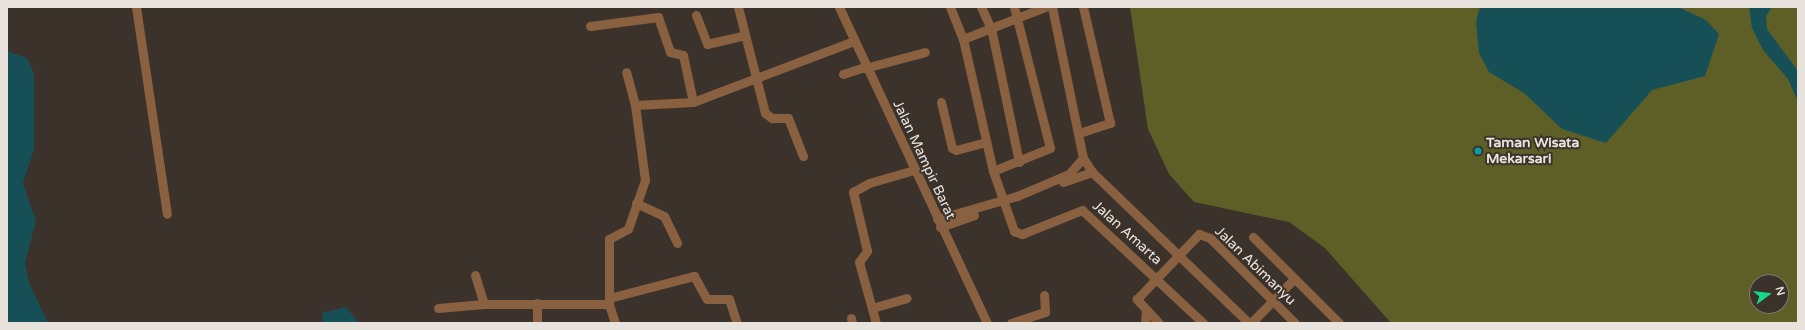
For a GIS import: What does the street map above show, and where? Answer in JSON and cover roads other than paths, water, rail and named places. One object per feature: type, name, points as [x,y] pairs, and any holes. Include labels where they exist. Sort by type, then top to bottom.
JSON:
[{"type":"street","points":[[136,7],[167,214]]},
{"type":"street","points":[[738,7],[743,36],[756,76],[765,113],[772,118],[788,118],[803,156]]},
{"type":"street","name":"Jalan Mampir Barat","points":[[839,7],[865,68],[987,323]]},
{"type":"street","points":[[950,7],[963,38],[985,142],[993,172],[1005,204]]},
{"type":"street","points":[[981,7],[991,28],[1019,162]]},
{"type":"street","points":[[993,172],[1019,162],[1050,145],[1019,19],[1014,7]]},
{"type":"street","points":[[963,38],[1019,19],[1045,7]]},
{"type":"street","points":[[1052,7],[1083,158],[1092,172],[1250,323],[1294,279]]},
{"type":"street","points":[[1079,133],[1110,123],[1083,7]]},
{"type":"street","points":[[696,15],[707,44],[743,36]]},
{"type":"street","points":[[590,26],[658,17],[670,52],[683,55],[693,102]]},
{"type":"street","points":[[635,105],[693,102],[756,76],[854,41]]},
{"type":"street","points":[[843,74],[926,52]]},
{"type":"street","points":[[615,323],[609,301],[609,239],[626,232],[645,180],[635,105],[626,72]]},
{"type":"street","points":[[941,102],[952,148],[956,150],[985,142]]},
{"type":"street","points":[[1070,176],[1083,158]]},
{"type":"street","points":[[876,323],[859,262],[867,251],[854,192],[869,183],[914,170]]},
{"type":"street","points":[[939,223],[1005,204],[1070,176],[1092,172]]},
{"type":"street","points":[[636,204],[664,216],[677,243]]},
{"type":"street","name":"Jalan Amarta","points":[[1005,204],[1014,230],[1022,234],[1082,210],[1155,278]]},
{"type":"street","name":"Jalan Abimanyu","points":[[1178,253],[1195,236],[1204,235],[1295,323]]},
{"type":"street","points":[[1253,237],[1339,323]]},
{"type":"street","points":[[1159,323],[1137,299],[1178,253]]},
{"type":"street","points":[[475,275],[484,304]]},
{"type":"street","points":[[438,308],[484,304],[609,301],[694,276],[707,299],[730,300],[737,323]]},
{"type":"street","points":[[1155,278],[1203,323]]},
{"type":"street","points":[[1012,323],[1046,312],[1044,295]]},
{"type":"street","points":[[872,308],[907,298]]},
{"type":"street","points":[[537,303],[537,323]]},
{"type":"street","points":[[1145,323],[1146,310]]},
{"type":"water","points":[[1480,7],[1678,7],[1706,20],[1719,34],[1705,76],[1652,90],[1606,143],[1562,129],[1524,93],[1489,72],[1479,53],[1476,21]]},
{"type":"water","points":[[1749,7],[1772,7],[1766,16],[1767,29],[1798,71],[1798,102],[1788,79],[1763,50],[1752,28]]},
{"type":"water","points":[[7,51],[27,58],[34,74],[34,149],[23,183],[36,221],[25,263],[29,283],[48,323],[7,323]]},
{"type":"water","points":[[346,307],[359,323],[323,323],[322,313]]},
{"type":"place","name":"Taman Wisata Mekarsari","points":[[1478,151]]}]
